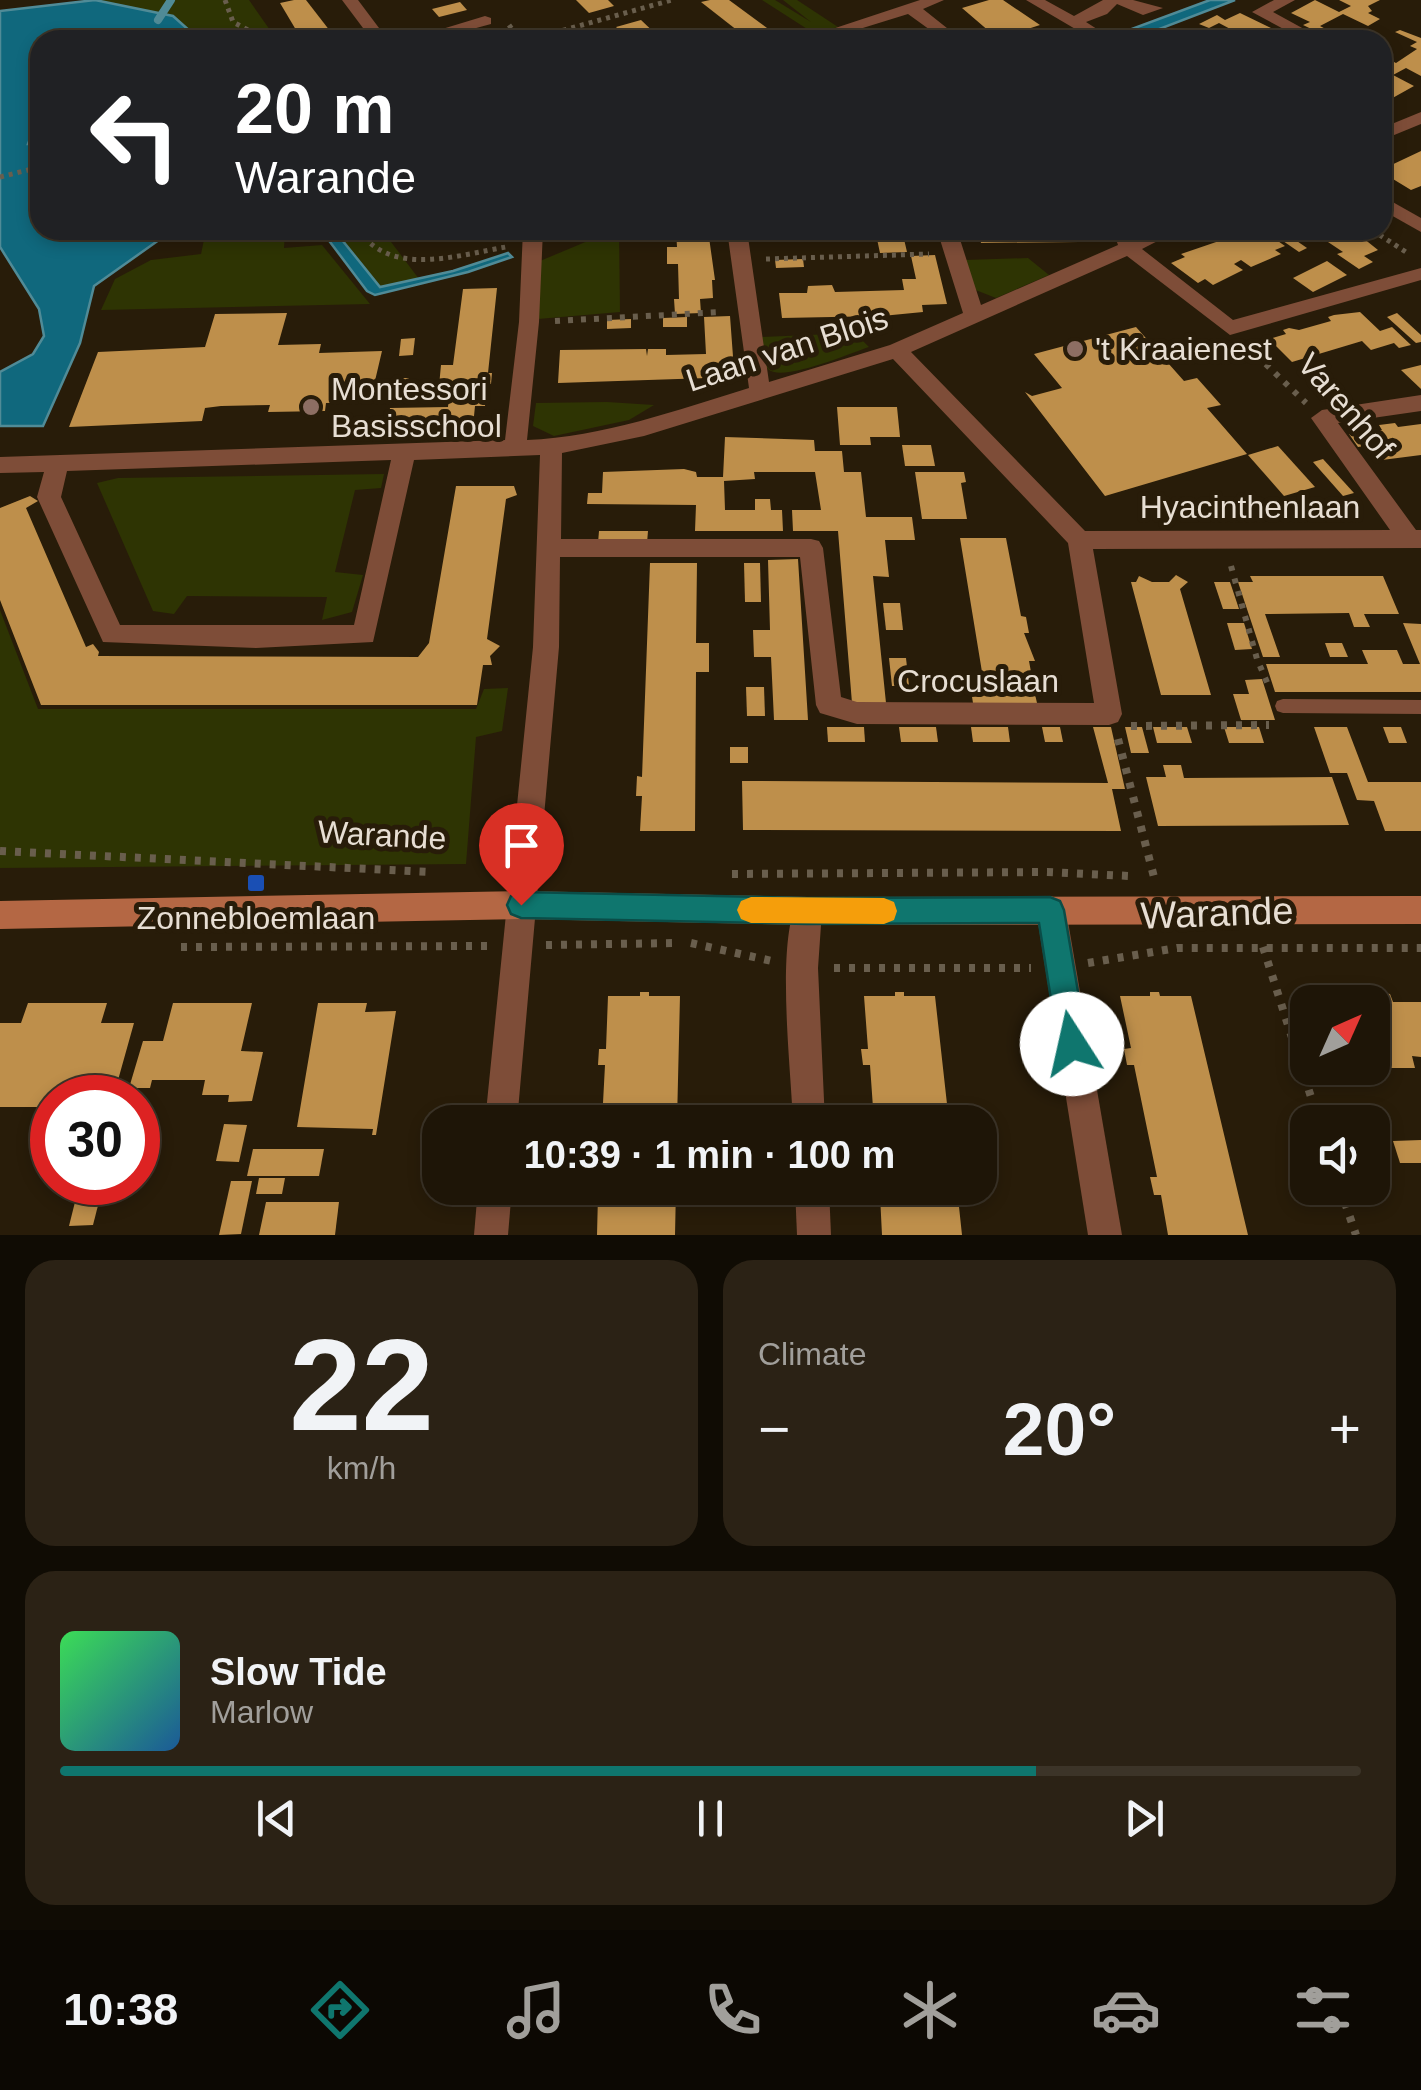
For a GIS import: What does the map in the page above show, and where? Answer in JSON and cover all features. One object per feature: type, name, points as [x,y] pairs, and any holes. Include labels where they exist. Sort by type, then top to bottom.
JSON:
[{"type":"main road","name":"Warande","points":[[0,915],[521,905],[807,911],[1421,910]]},
{"type":"street","points":[[350,0],[372,30]]},
{"type":"street","points":[[884,0],[938,30]]},
{"type":"street","points":[[840,30],[936,0]]},
{"type":"street","points":[[1034,0],[1088,30]]},
{"type":"street","points":[[1073,22],[1116,0],[1143,10],[1155,8]]},
{"type":"street","points":[[1286,0],[1260,12],[1296,30]]},
{"type":"street","points":[[451,30],[485,21]]},
{"type":"street","points":[[1392,131],[1421,118]]},
{"type":"street","points":[[1392,207],[1421,226]]},
{"type":"street","points":[[515,449],[529,322],[532,240]]},
{"type":"street","points":[[738,240],[760,392]]},
{"type":"street","points":[[950,240],[974,317]]},
{"type":"street","name":"Laan van Blois","points":[[0,465],[551,447],[644,428],[897,350],[974,317],[1124,240]]},
{"type":"street","points":[[1127,240],[1230,328],[1421,274]]},
{"type":"street","points":[[897,350],[1079,540]]},
{"type":"street","points":[[1322,418],[1421,403]]},
{"type":"street","name":"Varenhof","points":[[1322,418],[1416,539]]},
{"type":"street","points":[[503,1105],[546,647],[551,447]]},
{"type":"street","points":[[57,464],[49,497],[112,635],[328,636],[364,634],[404,453]]},
{"type":"street","name":"Hyacinthenlaan","points":[[1079,540],[1416,539]]},
{"type":"street","name":"Crocuslaan","points":[[548,548],[811,548],[829,704],[857,713],[1109,714],[1079,540]]},
{"type":"street","points":[[1050,910],[1105,1235]]},
{"type":"street","points":[[807,911],[804,968],[808,1105]]},
{"type":"street","points":[[492,1235],[495,1205]]},
{"type":"street","points":[[813,1205],[814,1235]]},
{"type":"lane","points":[[1283,706],[1421,707]]},
{"type":"path","points":[[225,0],[233,22],[248,30]]},
{"type":"path","points":[[564,30],[672,0]]},
{"type":"path","points":[[0,177],[30,170]]},
{"type":"path","points":[[366,240],[372,248],[395,258],[429,258],[522,240]]},
{"type":"path","points":[[1387,240],[1421,262]]},
{"type":"path","points":[[740,259],[953,254]]},
{"type":"path","points":[[529,322],[746,309]]},
{"type":"path","name":"Varenhof","points":[[1230,328],[1322,418]]},
{"type":"path","points":[[1154,877],[1115,726],[1278,725],[1283,706],[1273,696],[1257,659],[1224,540]]},
{"type":"path","name":"Warande","points":[[0,852],[446,873]]},
{"type":"path","name":"Warande","points":[[712,874],[1047,872],[1170,876]]},
{"type":"path","points":[[1250,910],[1313,1105]]},
{"type":"path","name":"Warande","points":[[173,946],[692,943],[804,968],[1059,968],[1177,948],[1421,948]]},
{"type":"path","points":[[1346,1205],[1356,1235]]},
{"type":"green space","points":[[95,0],[249,0],[270,30],[189,30],[173,16]]},
{"type":"green space","points":[[762,0],[775,0],[811,22],[783,0],[797,0],[838,27],[809,30]]},
{"type":"green space","points":[[204,240],[284,240],[284,248],[322,245],[370,304],[101,310],[115,279],[151,260],[201,254]]},
{"type":"green space","points":[[342,240],[390,240],[419,279],[379,287]]},
{"type":"green space","points":[[590,240],[619,240],[620,312],[538,319],[540,261]]},
{"type":"green space","points":[[1028,258],[1049,275],[996,298],[973,289],[964,260]]},
{"type":"green space","points":[[855,333],[869,347],[817,366],[775,372],[764,362],[761,337]]},
{"type":"green space","points":[[536,403],[654,405],[629,420],[554,436],[533,426]]},
{"type":"green space","points":[[384,474],[381,488],[355,490],[335,572],[363,575],[352,612],[322,620],[327,597],[187,596],[174,614],[153,611],[97,483],[118,478]]},
{"type":"green space","points":[[0,610],[38,709],[476,709],[484,689],[508,688],[502,731],[476,737],[466,864],[0,868]]},
{"type":"water","points":[[95,0],[173,16],[189,30],[30,30],[30,240],[159,240],[94,286],[80,343],[43,426],[0,426],[0,372],[33,354],[44,336],[39,309],[0,247],[0,11]]},
{"type":"water","points":[[1210,0],[1235,0],[1157,30],[1129,30]]},
{"type":"water","points":[[329,240],[342,240],[380,287],[453,271],[508,253],[512,257],[375,295],[367,291]]},
{"type":"building","points":[[306,0],[329,30],[296,30],[280,3]]},
{"type":"building","points":[[576,0],[608,0],[614,6],[589,13]]},
{"type":"building","points":[[729,0],[770,30],[737,30],[701,2]]},
{"type":"building","points":[[1003,0],[1040,25],[1025,30],[988,30],[962,8]]},
{"type":"building","points":[[1315,0],[1339,12],[1351,6],[1339,0],[1380,0],[1368,6],[1372,11],[1368,13],[1380,19],[1368,26],[1343,14],[1320,26],[1327,30],[1313,30],[1303,25],[1310,22],[1291,13]]},
{"type":"building","points":[[460,2],[467,10],[439,17],[432,9]]},
{"type":"building","points":[[1240,13],[1273,29],[1232,30],[1219,23],[1209,28],[1199,24],[1217,15],[1225,20]]},
{"type":"building","points":[[641,20],[652,30],[619,30],[616,27]]},
{"type":"building","points":[[1400,30],[1421,38],[1421,76],[1406,68],[1393,75],[1414,86],[1392,98],[1392,61],[1396,63],[1417,49],[1410,46],[1417,42],[1395,32]]},
{"type":"building","points":[[1421,151],[1421,186],[1411,190],[1392,178],[1392,165]]},
{"type":"building","points":[[677,240],[709,240],[715,280],[713,298],[700,299],[701,313],[675,314],[674,299],[679,299],[678,264],[667,264],[667,247],[677,247]]},
{"type":"building","points":[[877,240],[904,240],[907,252],[880,253]]},
{"type":"building","points":[[980,240],[1088,240],[1079,242]]},
{"type":"building","points":[[1222,240],[1276,240],[1285,246],[1275,250],[1281,254],[1251,267],[1241,260],[1234,264],[1243,270],[1213,285],[1205,279],[1198,283],[1171,263],[1185,257],[1181,254]]},
{"type":"building","points":[[1282,240],[1295,240],[1307,248],[1299,252]]},
{"type":"building","points":[[1325,240],[1366,240],[1378,250],[1364,256],[1373,262],[1359,269],[1337,254],[1343,252]]},
{"type":"building","points":[[935,255],[947,304],[922,305],[923,312],[882,316],[782,318],[779,293],[807,293],[808,286],[832,285],[835,292],[904,290],[902,279],[916,279],[911,256]]},
{"type":"building","points":[[803,259],[804,267],[776,268],[775,260]]},
{"type":"building","points":[[1327,261],[1347,275],[1313,292],[1293,278]]},
{"type":"building","points":[[497,288],[488,373],[492,373],[491,384],[487,384],[485,406],[475,406],[473,426],[387,429],[390,408],[448,407],[449,395],[442,395],[443,386],[439,386],[441,365],[453,365],[463,289]]},
{"type":"building","points":[[1360,312],[1380,331],[1392,327],[1411,345],[1399,348],[1394,343],[1371,350],[1362,341],[1292,362],[1269,339],[1286,334],[1283,330],[1289,328],[1299,330],[1331,321],[1328,317],[1334,315]]},
{"type":"building","points":[[287,313],[278,345],[321,344],[319,353],[382,351],[370,402],[326,403],[325,411],[268,412],[270,405],[221,406],[205,408],[202,421],[69,427],[98,352],[205,347],[215,314]]},
{"type":"building","points":[[1397,313],[1421,335],[1421,342],[1416,343],[1387,317]]},
{"type":"building","points":[[730,316],[734,370],[707,371],[708,378],[558,383],[560,350],[646,349],[647,356],[648,349],[666,349],[666,355],[706,354],[704,317]]},
{"type":"building","points":[[687,317],[687,327],[663,327],[663,318]]},
{"type":"building","points":[[631,319],[631,328],[607,329],[607,320]]},
{"type":"building","points":[[1136,327],[1184,381],[1197,378],[1221,405],[1207,408],[1247,454],[1105,496],[1025,392],[1032,396],[1062,388],[1034,354]]},
{"type":"building","points":[[415,338],[413,355],[399,356],[401,339]]},
{"type":"building","points":[[1421,365],[1421,389],[1401,370]]},
{"type":"building","points":[[395,378],[409,378],[407,396],[392,396]]},
{"type":"building","points":[[837,407],[897,407],[900,437],[870,437],[871,445],[840,445]]},
{"type":"building","points":[[1395,423],[1398,427],[1421,424],[1421,455],[1382,460],[1371,445],[1358,447],[1349,434],[1382,430],[1379,425]]},
{"type":"building","points":[[725,437],[814,440],[815,451],[842,451],[844,472],[861,472],[866,517],[912,517],[915,540],[885,540],[889,577],[873,576],[886,703],[852,703],[838,531],[793,531],[792,510],[821,510],[815,472],[754,472],[755,479],[724,481],[725,510],[755,510],[755,499],[770,499],[771,510],[782,510],[783,531],[695,531],[696,505],[587,504],[588,493],[602,493],[603,472],[684,469],[696,472],[697,477],[723,477]]},
{"type":"building","points":[[902,445],[931,445],[935,466],[905,466]]},
{"type":"building","points":[[1278,446],[1315,487],[1284,496],[1248,455]]},
{"type":"building","points":[[1323,459],[1354,493],[1343,496],[1313,462]]},
{"type":"building","points":[[915,472],[964,472],[966,482],[961,483],[967,519],[922,519]]},
{"type":"building","points":[[456,486],[514,486],[517,495],[506,499],[487,639],[500,646],[490,656],[492,665],[483,665],[477,705],[41,705],[0,600],[0,508],[30,496],[38,501],[26,508],[86,647],[93,644],[98,656],[418,657],[429,643]]},
{"type":"building","points":[[599,531],[648,531],[647,543],[598,543]]},
{"type":"building","points":[[960,538],[1006,538],[1021,616],[1026,617],[1029,633],[1024,633],[1035,661],[1029,661],[1031,672],[1037,673],[1037,703],[973,703],[968,672],[982,672]]},
{"type":"building","points":[[798,559],[808,720],[774,720],[771,657],[754,657],[753,630],[770,630],[768,560]]},
{"type":"building","points":[[650,563],[697,563],[696,643],[709,643],[709,672],[696,672],[695,831],[640,831],[642,796],[636,796],[637,776],[642,777]]},
{"type":"building","points":[[744,563],[760,563],[761,602],[745,602]]},
{"type":"building","points":[[1176,575],[1188,582],[1180,589],[1211,695],[1161,695],[1131,582],[1139,576],[1152,582],[1169,582]]},
{"type":"building","points":[[1250,576],[1383,576],[1399,614],[1364,614],[1370,627],[1354,627],[1349,613],[1265,614],[1280,657],[1263,657],[1238,582],[1253,582]]},
{"type":"building","points":[[1214,582],[1230,582],[1239,609],[1223,609]]},
{"type":"building","points":[[883,603],[900,603],[903,630],[886,630]]},
{"type":"building","points":[[1227,623],[1244,623],[1252,649],[1235,650]]},
{"type":"building","points":[[1403,623],[1421,624],[1421,692],[1275,692],[1266,664],[1368,664],[1362,650],[1397,650],[1403,664],[1420,664]]},
{"type":"building","points":[[1325,643],[1342,643],[1348,657],[1330,657]]},
{"type":"building","points":[[889,658],[906,658],[909,686],[892,686]]},
{"type":"building","points":[[1262,679],[1275,720],[1241,720],[1233,694],[1249,694],[1245,680]]},
{"type":"building","points":[[746,687],[764,687],[765,716],[747,716]]},
{"type":"building","points":[[827,727],[864,727],[865,742],[828,742]]},
{"type":"building","points":[[899,727],[936,727],[938,742],[901,742]]},
{"type":"building","points":[[971,727],[1008,727],[1010,742],[973,742]]},
{"type":"building","points":[[1042,727],[1060,727],[1063,742],[1045,742]]},
{"type":"building","points":[[1093,727],[1111,727],[1125,789],[1112,789],[1121,831],[743,830],[742,781],[1108,783]]},
{"type":"building","points":[[1125,727],[1142,727],[1149,753],[1131,753]]},
{"type":"building","points":[[1153,727],[1187,727],[1192,743],[1157,743]]},
{"type":"building","points":[[1224,727],[1259,727],[1264,743],[1229,743]]},
{"type":"building","points":[[1314,727],[1347,727],[1368,782],[1421,782],[1421,831],[1385,831],[1374,801],[1357,800],[1347,773],[1330,773]]},
{"type":"building","points":[[1383,727],[1401,727],[1407,743],[1389,743]]},
{"type":"building","points":[[730,747],[748,747],[748,763],[730,763]]},
{"type":"building","points":[[1163,765],[1181,765],[1184,778],[1332,777],[1349,825],[1158,826],[1146,777],[1166,777]]},
{"type":"building","points":[[640,992],[649,992],[649,996],[680,996],[677,1105],[603,1105],[605,1065],[598,1065],[599,1049],[606,1049],[608,996],[640,996]]},
{"type":"building","points":[[895,992],[904,992],[904,996],[935,996],[947,1105],[873,1105],[870,1065],[863,1065],[861,1049],[868,1049],[864,996],[895,996]]},
{"type":"building","points":[[1150,992],[1159,992],[1160,996],[1191,996],[1248,1235],[1168,1235],[1161,1195],[1154,1195],[1150,1177],[1157,1177],[1134,1065],[1127,1065],[1124,1049],[1131,1048],[1120,996],[1150,996]]},
{"type":"building","points":[[1390,994],[1393,1002],[1421,1002],[1421,1057],[1412,1056],[1415,1068],[1391,1068]]},
{"type":"building","points":[[28,1003],[107,1003],[101,1023],[134,1023],[119,1075],[30,1075],[30,1107],[0,1107],[0,1023],[21,1023]]},
{"type":"building","points":[[173,1003],[252,1003],[241,1051],[263,1052],[252,1101],[228,1102],[229,1095],[202,1095],[205,1080],[160,1080],[160,1075],[133,1075],[143,1041],[163,1041]]},
{"type":"building","points":[[318,1003],[367,1003],[365,1012],[396,1011],[376,1135],[372,1135],[373,1129],[297,1127]]},
{"type":"building","points":[[224,1124],[247,1125],[239,1162],[216,1161]]},
{"type":"building","points":[[1421,1140],[1421,1163],[1400,1163],[1393,1141]]},
{"type":"building","points":[[253,1149],[324,1149],[319,1176],[247,1176]]},
{"type":"building","points":[[259,1178],[285,1178],[282,1194],[256,1194]]},
{"type":"building","points":[[231,1181],[252,1181],[241,1234],[219,1235]]},
{"type":"building","points":[[266,1202],[339,1202],[335,1235],[259,1235]]},
{"type":"building","points":[[74,1205],[98,1205],[93,1225],[69,1226]]},
{"type":"building","points":[[598,1205],[676,1205],[675,1235],[597,1235]]},
{"type":"building","points":[[880,1205],[959,1205],[962,1235],[882,1235]]},
{"type":"waterway","points":[[158,20],[171,0]]},
{"type":"slow traffic","points":[[751,910],[884,911]]},
{"type":"place","name":"'t Kraaienest","points":[[1075,349]]},
{"type":"place","name":"Montessori Basisschool","points":[[311,407]]},
{"type":"place","name":"Zonnebloemlaan","points":[[256,883]]},
{"type":"route","points":[[521,905],[807,911],[1050,910],[1072,1044]]}]
